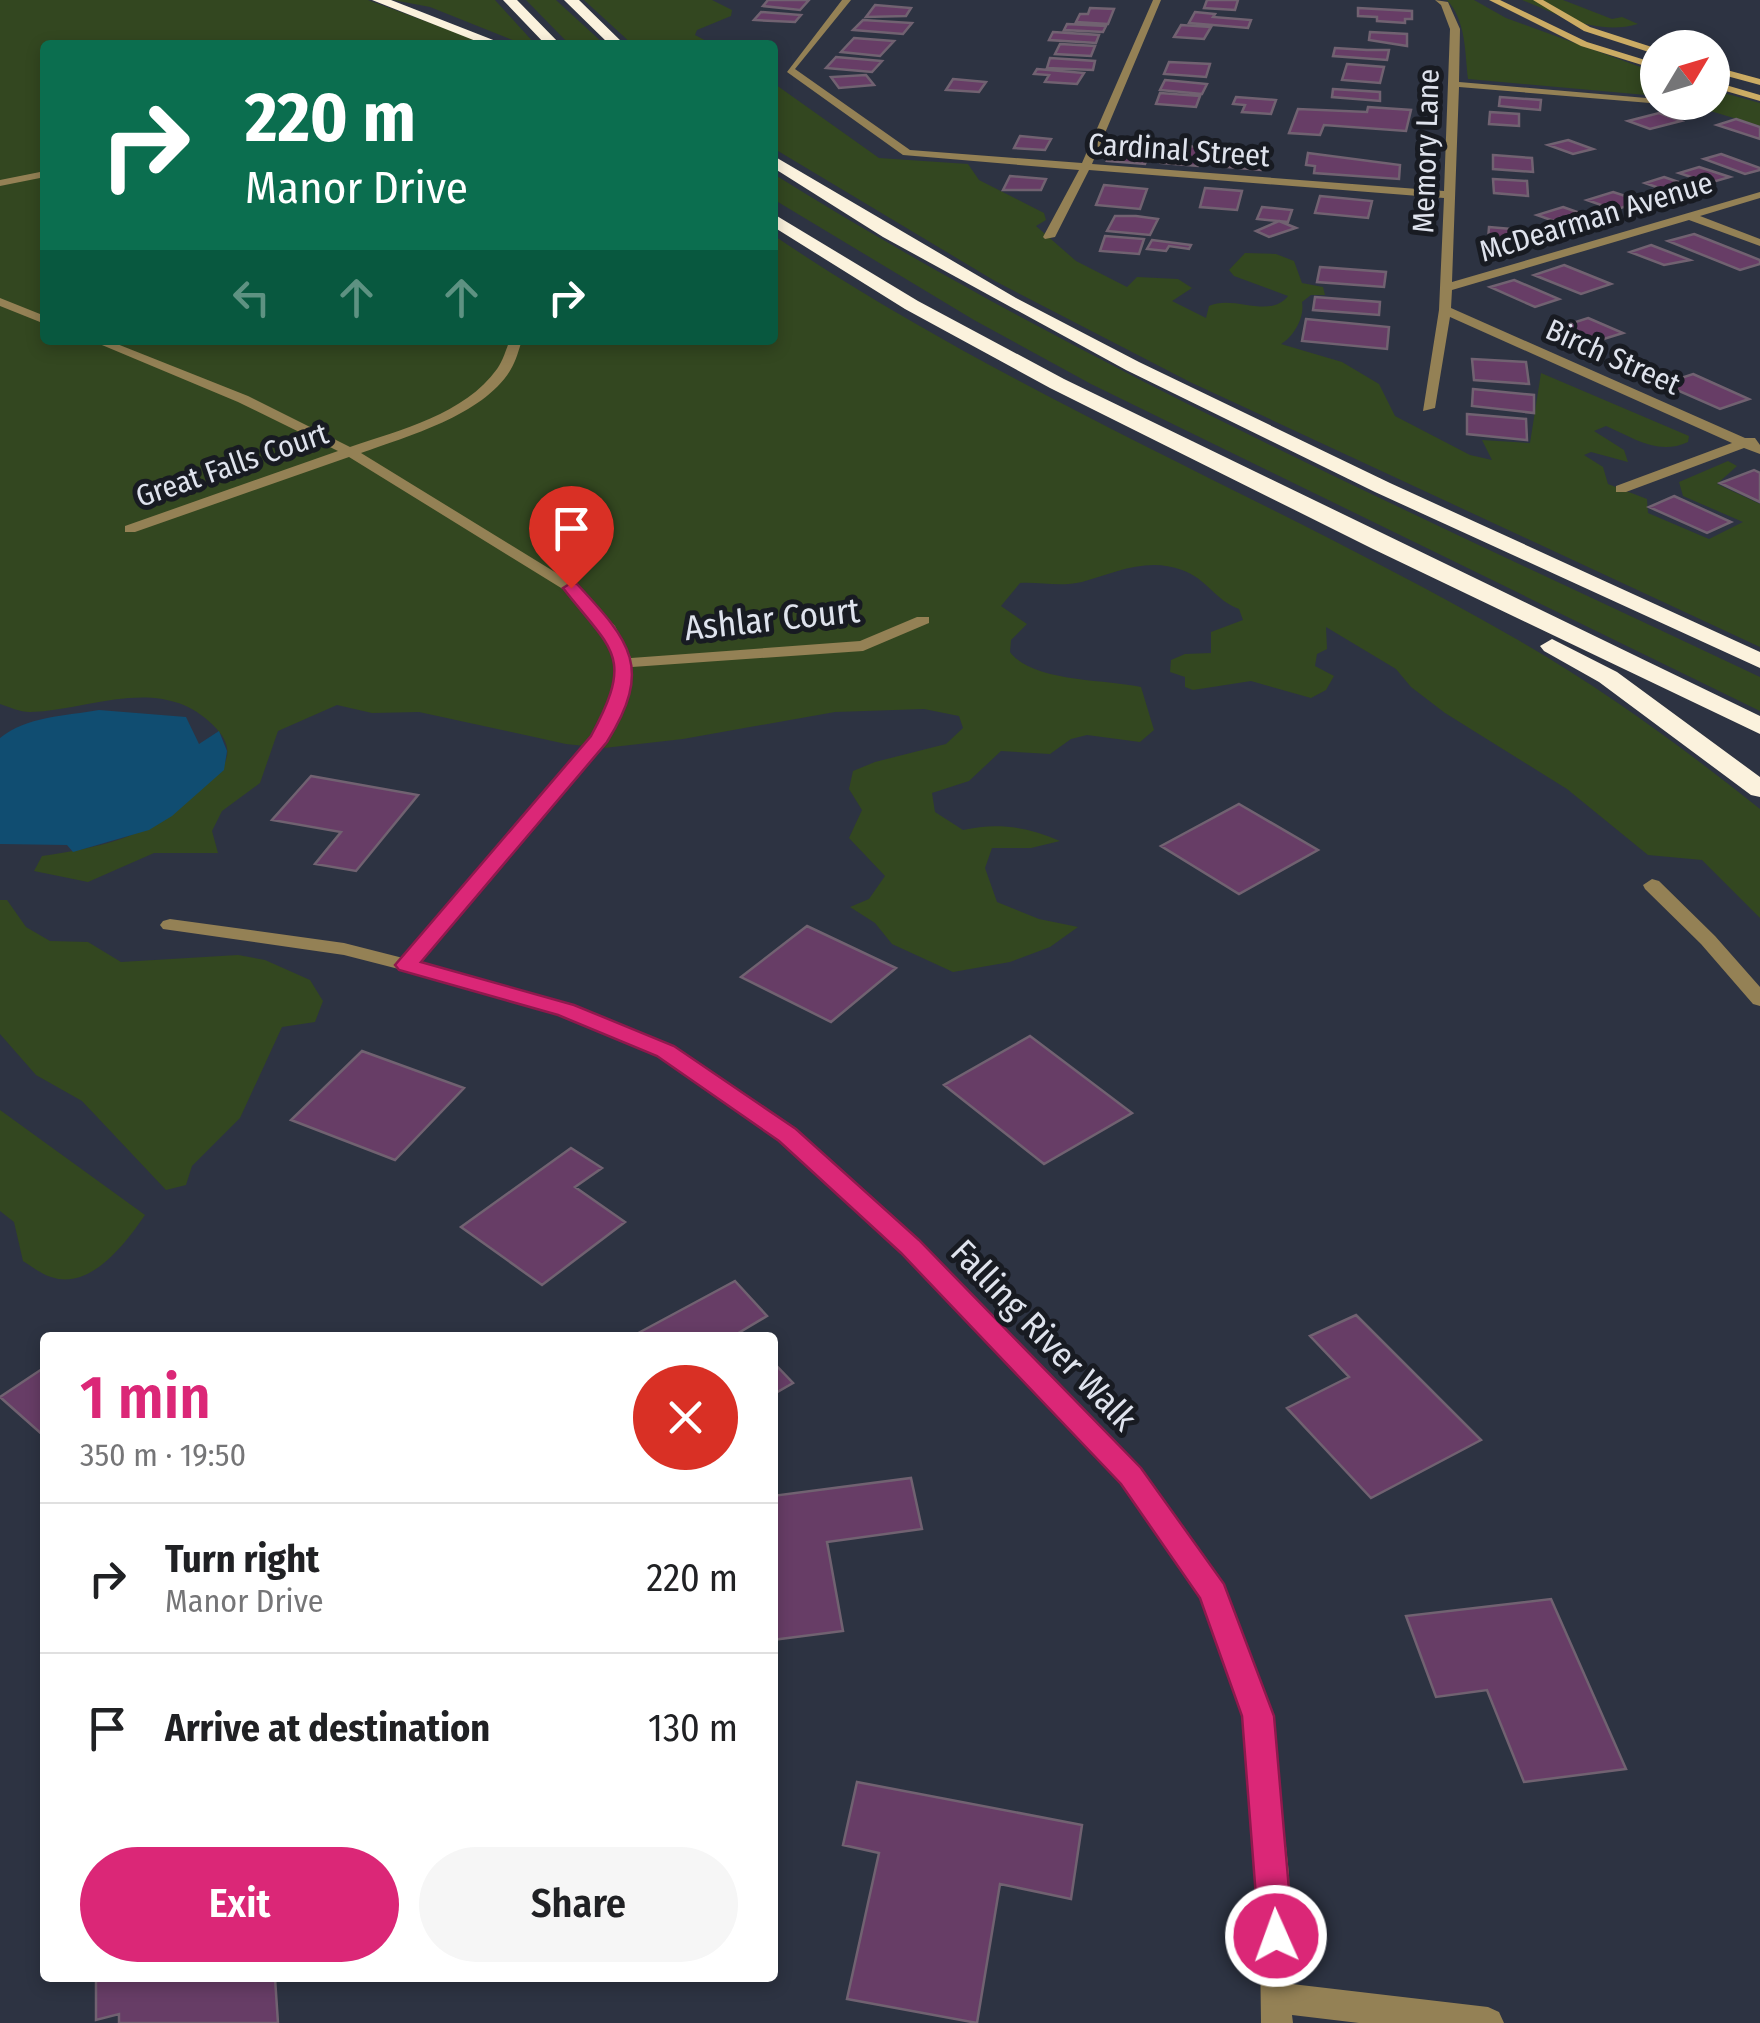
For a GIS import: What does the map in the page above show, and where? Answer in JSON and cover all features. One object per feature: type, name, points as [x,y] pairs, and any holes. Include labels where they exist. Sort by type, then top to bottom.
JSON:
[{"type":"highway","points":[[380,0],[486,40]]},
{"type":"highway","points":[[510,0],[549,40]]},
{"type":"highway","points":[[571,0],[613,40]]},
{"type":"highway","points":[[778,164],[880,227],[1161,378],[1760,661]]},
{"type":"highway","points":[[778,222],[934,316],[1047,378],[1322,518],[1760,726]]},
{"type":"highway","points":[[1322,518],[1608,678],[1760,790]]},
{"type":"street","name":"Cardinal Street","points":[[847,0],[790,70],[907,153],[1447,195]]},
{"type":"street","points":[[1049,237],[1085,168],[1157,0]]},
{"type":"street","name":"Memory Lane","points":[[1428,408],[1445,310],[1454,84],[1455,29],[1445,4],[1439,0]]},
{"type":"street","points":[[1493,0],[1584,44],[1640,61]]},
{"type":"street","points":[[1537,0],[1588,29],[1640,46]]},
{"type":"street","points":[[1730,74],[1760,82]]},
{"type":"street","points":[[1454,84],[1640,100]]},
{"type":"street","points":[[1730,89],[1760,98]]},
{"type":"street","points":[[0,183],[40,175]]},
{"type":"street","name":"McDearman Avenue","points":[[1446,288],[1760,195]]},
{"type":"street","points":[[1688,216],[1760,243]]},
{"type":"street","points":[[0,302],[40,318]]},
{"type":"street","name":"Birch Street","points":[[1445,310],[1760,450]]},
{"type":"street","points":[[108,345],[243,399],[352,453],[571,588],[609,629],[624,663],[619,702],[600,738],[406,965]]},
{"type":"street","name":"Great Falls Court","points":[[130,529],[426,425],[474,399],[504,370],[514,345]]},
{"type":"street","points":[[1620,489],[1760,438]]},
{"type":"street","name":"Ashlar Court","points":[[624,663],[863,646],[923,620]]},
{"type":"street","points":[[1652,885],[1708,940],[1760,1000]]},
{"type":"street","name":"Falling River Walk","points":[[170,924],[344,950],[406,965],[566,1010],[666,1051],[788,1135],[910,1246],[1131,1476],[1214,1593],[1258,1716],[1274,1874],[1278,2011]]},
{"type":"street","points":[[1278,2011],[1488,2023]]},
{"type":"green space","points":[[0,0],[368,0],[476,40],[40,40],[40,345],[778,345],[778,238],[861,292],[1044,394],[1511,636],[1639,718],[1760,809],[1760,918],[1702,860],[1648,855],[1567,789],[1445,713],[1411,687],[1396,669],[1326,627],[1327,649],[1317,654],[1315,666],[1334,676],[1326,690],[1311,698],[1251,681],[1193,690],[1185,687],[1185,677],[1170,672],[1171,660],[1185,654],[1211,653],[1211,632],[1243,620],[1239,609],[1205,584],[1169,566],[1131,568],[1074,583],[1020,583],[1001,606],[1027,624],[1011,640],[1010,652],[1020,662],[1070,678],[1141,687],[1154,730],[1140,742],[1087,735],[1071,739],[1050,754],[1001,751],[969,781],[932,793],[935,812],[963,830],[1012,827],[1060,841],[1031,848],[992,848],[985,868],[997,902],[1039,919],[1078,927],[1050,947],[1010,962],[953,972],[892,944],[875,923],[850,907],[869,899],[885,876],[849,838],[862,810],[849,789],[853,771],[946,744],[963,728],[959,716],[924,709],[835,712],[683,739],[604,748],[566,744],[419,712],[372,713],[337,705],[278,731],[260,783],[222,811],[212,831],[218,853],[154,853],[88,882],[34,871],[42,856],[122,839],[174,811],[223,766],[227,747],[223,737],[193,709],[171,701],[125,698],[30,712],[0,704]]},
{"type":"green space","points":[[393,0],[495,0],[531,40],[512,40],[430,7]]},
{"type":"green space","points":[[526,0],[556,0],[600,40],[565,40]]},
{"type":"green space","points":[[584,0],[712,0],[732,10],[731,16],[697,30],[695,35],[704,40],[628,40]]},
{"type":"green space","points":[[1447,0],[1474,0],[1506,18],[1640,67],[1640,94],[1468,79],[1461,27]]},
{"type":"green space","points":[[1522,0],[1563,0],[1612,19],[1622,17],[1638,24],[1593,26]]},
{"type":"green space","points":[[778,86],[879,158],[968,164],[979,180],[1044,213],[1046,220],[1036,226],[1076,261],[1127,287],[1137,277],[1178,279],[1192,288],[1172,301],[1206,318],[1209,306],[1219,303],[1271,306],[1288,296],[1234,276],[1229,270],[1245,253],[1276,254],[1294,261],[1302,283],[1323,287],[1325,295],[1311,295],[1302,302],[1297,326],[1281,344],[1342,362],[1379,384],[1395,416],[1470,455],[1492,460],[1482,440],[1530,443],[1541,373],[1689,436],[1688,442],[1677,446],[1656,446],[1606,426],[1594,431],[1624,450],[1628,462],[1591,452],[1584,455],[1603,467],[1608,484],[1647,499],[1648,513],[1709,539],[1743,522],[1683,496],[1679,482],[1728,461],[1737,466],[1717,484],[1760,504],[1760,647],[1190,382],[995,281],[778,151]]},
{"type":"green space","points":[[1730,95],[1760,103],[1760,126],[1730,117]]},
{"type":"green space","points":[[778,177],[1012,312],[1135,377],[1383,500],[1760,677],[1760,711],[1091,384],[974,320],[778,202]]},
{"type":"green space","points":[[0,900],[7,900],[26,927],[50,941],[88,942],[121,962],[238,955],[265,960],[310,980],[323,1001],[315,1022],[282,1027],[240,1118],[192,1166],[186,1185],[166,1190],[82,1101],[36,1075],[0,1034]]},
{"type":"green space","points":[[0,1110],[145,1215],[117,1251],[93,1271],[65,1280],[47,1276],[23,1261],[14,1222],[0,1211]]},
{"type":"water","points":[[99,710],[186,717],[199,744],[219,731],[227,751],[224,770],[172,816],[149,830],[73,852],[67,845],[0,844],[0,738],[34,721]]},
{"type":"building","points":[[768,0],[809,0],[800,10],[763,6]]},
{"type":"building","points":[[1207,0],[1238,0],[1235,10],[1204,8]]},
{"type":"building","points":[[875,5],[911,8],[906,16],[866,17]]},
{"type":"building","points":[[1090,8],[1114,9],[1108,24],[1076,22]]},
{"type":"building","points":[[1358,8],[1412,11],[1412,19],[1405,19],[1405,23],[1377,21],[1377,17],[1358,16]]},
{"type":"building","points":[[761,12],[801,15],[795,22],[754,20]]},
{"type":"building","points":[[1195,12],[1251,20],[1248,28],[1189,23]]},
{"type":"building","points":[[863,20],[912,23],[903,34],[853,30]]},
{"type":"building","points":[[1067,24],[1106,26],[1103,32],[1064,30]]},
{"type":"building","points":[[1181,25],[1211,27],[1204,39],[1174,37]]},
{"type":"building","points":[[1053,32],[1099,35],[1096,43],[1049,40]]},
{"type":"building","points":[[1370,32],[1407,34],[1407,46],[1369,40]]},
{"type":"building","points":[[854,38],[894,41],[880,56],[841,52]]},
{"type":"building","points":[[1060,44],[1095,46],[1091,56],[1055,54]]},
{"type":"building","points":[[1335,48],[1389,50],[1387,60],[1333,56]]},
{"type":"building","points":[[836,57],[882,61],[872,72],[826,68]]},
{"type":"building","points":[[1050,58],[1095,61],[1093,70],[1047,68]]},
{"type":"building","points":[[1169,62],[1210,64],[1206,77],[1164,74]]},
{"type":"building","points":[[1347,64],[1384,67],[1380,83],[1342,80]]},
{"type":"building","points":[[1037,69],[1084,73],[1077,84],[1045,82],[1049,75],[1034,74]]},
{"type":"building","points":[[866,75],[874,85],[839,88],[831,77]]},
{"type":"building","points":[[953,79],[986,82],[979,92],[946,90]]},
{"type":"building","points":[[1165,80],[1207,84],[1202,94],[1160,90]]},
{"type":"building","points":[[1333,89],[1380,92],[1380,101],[1332,97]]},
{"type":"building","points":[[1160,93],[1200,96],[1196,107],[1156,104]]},
{"type":"building","points":[[1236,97],[1276,100],[1271,114],[1242,112],[1245,105],[1233,104]]},
{"type":"building","points":[[1500,97],[1541,100],[1540,110],[1499,106]]},
{"type":"building","points":[[1368,107],[1411,110],[1406,131],[1324,125],[1320,135],[1289,133],[1298,109],[1367,112]]},
{"type":"building","points":[[1490,112],[1519,114],[1519,126],[1489,124]]},
{"type":"building","points":[[1640,118],[1681,121],[1650,129],[1628,121]]},
{"type":"building","points":[[1736,119],[1760,127],[1760,139],[1717,125]]},
{"type":"building","points":[[1020,136],[1051,139],[1045,150],[1014,148]]},
{"type":"building","points":[[1568,140],[1593,149],[1573,154],[1548,145]]},
{"type":"building","points":[[1170,144],[1206,148],[1198,166],[1161,163]]},
{"type":"building","points":[[1114,146],[1152,146],[1145,164],[1107,161]]},
{"type":"building","points":[[1232,149],[1267,152],[1261,170],[1226,167]]},
{"type":"building","points":[[1308,153],[1400,165],[1399,179],[1314,173],[1315,166],[1306,165]]},
{"type":"building","points":[[1721,154],[1760,170],[1745,174],[1704,159]]},
{"type":"building","points":[[1493,155],[1532,158],[1533,172],[1493,169]]},
{"type":"building","points":[[1699,167],[1730,177],[1709,183],[1679,173]]},
{"type":"building","points":[[1010,176],[1046,179],[1041,190],[1003,190]]},
{"type":"building","points":[[1664,177],[1693,187],[1673,193],[1645,183]]},
{"type":"building","points":[[1493,179],[1527,181],[1528,196],[1494,193]]},
{"type":"building","points":[[1104,185],[1147,189],[1140,209],[1096,205]]},
{"type":"building","points":[[1205,188],[1242,191],[1237,210],[1200,207]]},
{"type":"building","points":[[1613,192],[1641,201],[1615,210],[1587,200]]},
{"type":"building","points":[[1320,196],[1372,201],[1368,218],[1315,213]]},
{"type":"building","points":[[1262,207],[1292,210],[1288,222],[1257,219]]},
{"type":"building","points":[[1563,207],[1591,217],[1565,225],[1537,215]]},
{"type":"building","points":[[1115,216],[1158,219],[1150,235],[1107,231]]},
{"type":"building","points":[[1279,221],[1296,228],[1269,237],[1256,231]]},
{"type":"building","points":[[1489,227],[1535,231],[1535,236],[1549,237],[1549,242],[1488,240]]},
{"type":"building","points":[[1694,234],[1760,260],[1760,264],[1740,270],[1668,241]]},
{"type":"building","points":[[1105,236],[1144,239],[1139,254],[1100,251]]},
{"type":"building","points":[[1152,240],[1191,245],[1189,249],[1147,249]]},
{"type":"building","points":[[1651,245],[1690,260],[1664,265],[1630,252]]},
{"type":"building","points":[[1564,265],[1611,284],[1581,294],[1534,275]]},
{"type":"building","points":[[1320,267],[1386,272],[1384,287],[1317,282]]},
{"type":"building","points":[[1514,280],[1559,299],[1535,307],[1490,287]]},
{"type":"building","points":[[1315,297],[1380,302],[1379,315],[1313,310]]},
{"type":"building","points":[[1588,318],[1623,333],[1591,343],[1557,328]]},
{"type":"building","points":[[1306,319],[1389,327],[1387,349],[1302,341]]},
{"type":"building","points":[[1472,359],[1526,362],[1529,384],[1474,380]]},
{"type":"building","points":[[1693,374],[1749,399],[1720,409],[1663,384]]},
{"type":"building","points":[[1473,389],[1534,395],[1534,413],[1472,406]]},
{"type":"building","points":[[1467,414],[1526,419],[1527,440],[1467,434]]},
{"type":"building","points":[[1754,470],[1760,473],[1760,502],[1720,483]]},
{"type":"building","points":[[1674,496],[1731,522],[1707,533],[1649,507]]},
{"type":"building","points":[[311,776],[418,795],[356,871],[315,864],[341,832],[272,820]]},
{"type":"building","points":[[1239,804],[1318,850],[1239,894],[1161,846]]},
{"type":"building","points":[[807,926],[896,968],[831,1022],[741,977]]},
{"type":"building","points":[[1030,1036],[1132,1113],[1044,1164],[944,1085]]},
{"type":"building","points":[[362,1051],[464,1088],[395,1160],[291,1120]]},
{"type":"building","points":[[571,1148],[602,1168],[575,1187],[625,1222],[542,1285],[461,1227]]},
{"type":"building","points":[[735,1281],[767,1316],[740,1332],[640,1332]]},
{"type":"building","points":[[1356,1315],[1481,1440],[1371,1498],[1287,1408],[1349,1377],[1310,1336]]},
{"type":"building","points":[[778,1367],[793,1383],[778,1392]]},
{"type":"building","points":[[40,1370],[40,1433],[0,1397]]},
{"type":"building","points":[[911,1478],[922,1529],[827,1542],[843,1631],[778,1639],[778,1495]]},
{"type":"building","points":[[1551,1599],[1626,1769],[1524,1782],[1487,1690],[1436,1697],[1406,1616]]},
{"type":"building","points":[[857,1782],[1082,1825],[1071,1899],[1000,1884],[977,2023],[847,1999],[879,1853],[843,1845]]},
{"type":"building","points":[[96,1982],[275,1982],[278,2023],[119,2023],[119,2014],[96,2020]]},
{"type":"route","points":[[571,588],[609,629],[624,663],[619,702],[600,738],[406,965],[566,1010],[666,1051],[788,1135],[910,1246],[1131,1476],[1214,1593],[1258,1716],[1274,1874],[1276,1936]]}]
